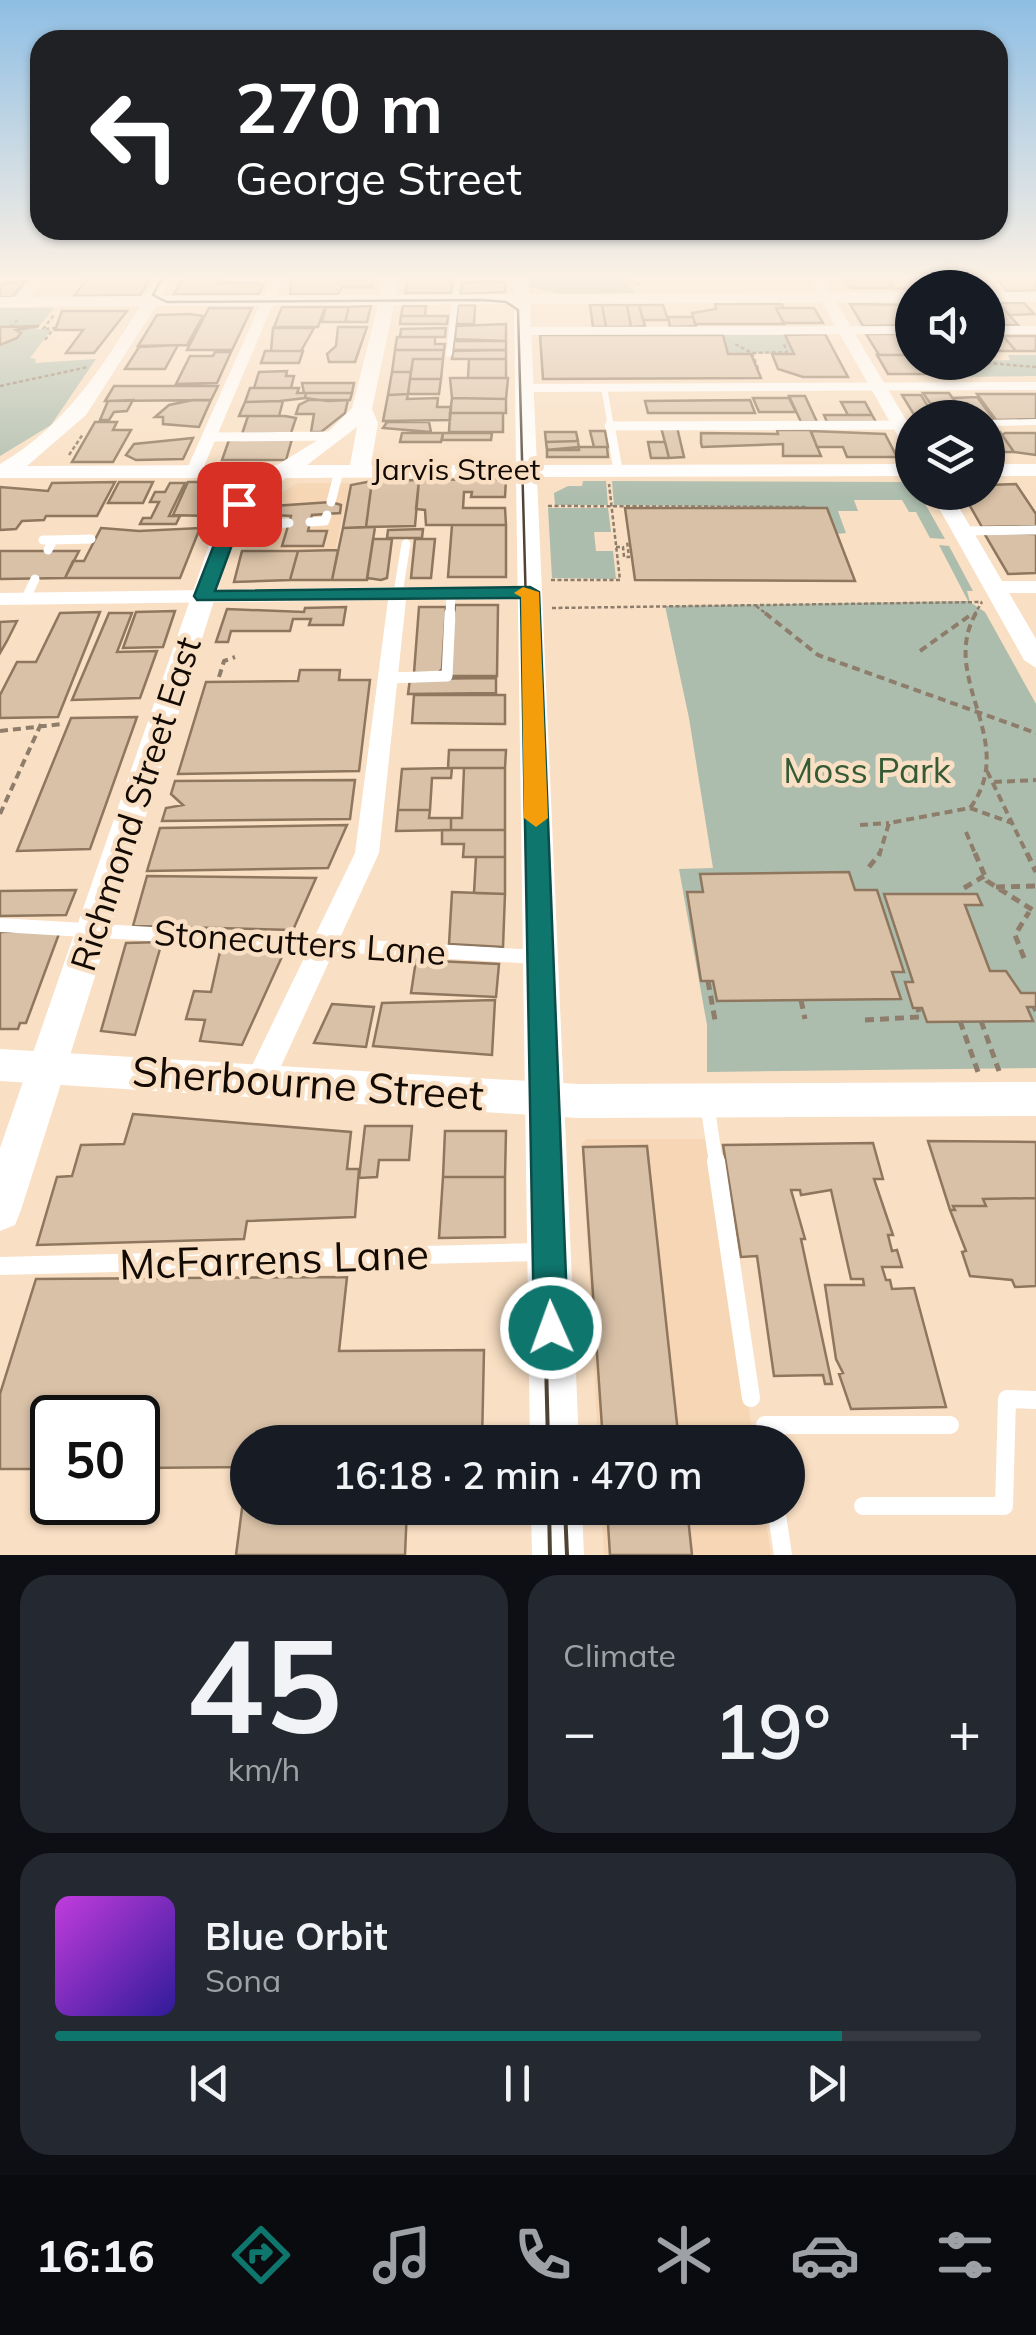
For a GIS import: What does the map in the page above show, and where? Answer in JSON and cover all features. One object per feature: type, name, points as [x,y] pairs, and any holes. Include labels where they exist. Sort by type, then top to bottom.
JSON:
[{"type":"main road","points":[[0,473],[52,443],[78,417],[120,351]]},
{"type":"main road","points":[[349,471],[368,423],[362,408],[375,351]]},
{"type":"main road","points":[[523,351],[526,469],[543,593],[540,957],[553,1425]]},
{"type":"main road","name":"Richmond Street East","points":[[0,1210],[96,930],[227,525],[252,490],[334,436],[362,408]]},
{"type":"main road","name":"Jarvis Street","points":[[0,473],[526,469],[614,478],[895,470]]},
{"type":"main road","points":[[1005,470],[1036,470]]},
{"type":"main road","points":[[557,1525],[558,1555]]},
{"type":"street","points":[[194,471],[247,351]]},
{"type":"street","points":[[856,351],[895,410]]},
{"type":"street","points":[[524,388],[1036,386]]},
{"type":"street","points":[[950,510],[1036,660]]},
{"type":"street","points":[[994,586],[1036,586]]},
{"type":"street","points":[[262,1078],[367,853],[398,593]]},
{"type":"street","points":[[0,599],[543,593]]},
{"type":"street","name":"Sherbourne Street","points":[[0,1065],[707,1104],[1036,1099]]},
{"type":"lane","points":[[604,387],[614,478]]},
{"type":"lane","points":[[1005,423],[1036,422]]},
{"type":"lane","points":[[609,426],[895,425]]},
{"type":"lane","points":[[210,437],[334,436]]},
{"type":"lane","points":[[331,502],[349,471]]},
{"type":"lane","points":[[310,522],[326,521],[327,515]]},
{"type":"lane","points":[[227,525],[290,522]]},
{"type":"lane","points":[[962,531],[1036,530]]},
{"type":"lane","points":[[48,544],[91,539]]},
{"type":"lane","points":[[398,593],[406,544]]},
{"type":"lane","points":[[26,598],[35,579]]},
{"type":"lane","points":[[390,678],[446,676],[451,593]]},
{"type":"lane","name":"Stonecutters Lane","points":[[0,926],[540,957]]},
{"type":"lane","points":[[707,1104],[751,1398]]},
{"type":"lane","name":"McFarrens Lane","points":[[0,1266],[548,1252]]},
{"type":"lane","points":[[863,1506],[1004,1506],[1006,1400],[1036,1400]]},
{"type":"lane","points":[[805,1425],[950,1425]]},
{"type":"lane","points":[[779,1525],[783,1555]]},
{"type":"path","points":[[746,351],[787,351]]},
{"type":"path","points":[[752,353],[762,379]]},
{"type":"path","points":[[1005,364],[1036,367]]},
{"type":"path","points":[[0,386],[94,366]]},
{"type":"path","points":[[64,464],[85,430]]},
{"type":"path","points":[[543,593],[620,580],[612,506],[614,478]]},
{"type":"path","points":[[555,506],[808,506]]},
{"type":"path","points":[[628,541],[629,557],[624,557],[623,547],[616,544],[628,541]]},
{"type":"path","points":[[543,593],[755,605],[982,602],[970,616],[920,651]]},
{"type":"path","points":[[755,605],[818,654],[1036,733]]},
{"type":"path","points":[[970,616],[966,680],[990,742],[988,771],[979,798],[970,808]]},
{"type":"path","points":[[218,677],[224,661],[235,657]]},
{"type":"path","points":[[0,814],[41,724]]},
{"type":"path","points":[[0,729],[62,724]]},
{"type":"path","points":[[988,771],[1036,872]]},
{"type":"path","points":[[994,782],[1036,780]]},
{"type":"path","points":[[860,824],[889,823],[970,808],[1013,824]]},
{"type":"path","points":[[868,867],[877,862],[889,823]]},
{"type":"path","points":[[966,832],[984,876],[1033,912],[1015,936],[1024,958]]},
{"type":"path","points":[[1024,847],[1036,853]]},
{"type":"path","points":[[964,888],[984,876]]},
{"type":"path","points":[[995,886],[1036,886]]},
{"type":"path","points":[[708,981],[715,1020]]},
{"type":"path","points":[[801,1000],[805,1018]]},
{"type":"path","points":[[865,1020],[920,1017],[918,1008]]},
{"type":"path","points":[[980,1021],[999,1071]]},
{"type":"path","points":[[960,1022],[978,1072]]},
{"type":"shaded area","points":[[298,483],[350,483],[335,550],[245,549],[263,503]]},
{"type":"shaded area","points":[[587,1139],[707,1139],[751,1425],[597,1425],[582,1143]]},
{"type":"shaded area","points":[[603,1525],[767,1525],[771,1555],[604,1555]]},
{"type":"green space","points":[[0,351],[36,351],[30,358],[36,359],[35,363],[96,359],[51,425],[0,456]]},
{"type":"green space","points":[[727,351],[793,353],[728,354]]},
{"type":"green space","points":[[1008,355],[1036,355],[1036,376],[1005,376],[1005,360],[1010,360]]},
{"type":"green space","points":[[583,481],[606,481],[608,505],[555,505],[554,493],[568,486],[582,486]]},
{"type":"green space","points":[[612,481],[895,482],[895,500],[854,500],[858,511],[838,511],[846,533],[837,534],[827,508],[614,505]]},
{"type":"green space","points":[[548,508],[608,508],[611,532],[594,532],[596,551],[613,551],[616,579],[552,578]]},
{"type":"green space","points":[[929,510],[945,539],[930,538],[916,512],[909,512]]},
{"type":"green space","name":"Moss Park","points":[[939,545],[949,546],[973,591],[967,591],[970,602],[985,612],[1036,704],[1036,1068],[707,1072],[707,1025],[679,869],[713,868],[689,718],[665,606],[968,601]]},
{"type":"building","points":[[68,351],[96,351],[94,353],[66,353]]},
{"type":"building","points":[[137,351],[175,351],[165,369],[125,369]]},
{"type":"building","points":[[265,351],[303,351],[299,363],[261,363]]},
{"type":"building","points":[[331,351],[359,351],[355,362],[329,362],[327,354]]},
{"type":"building","points":[[395,351],[444,351],[443,359],[413,359],[411,372],[392,372]]},
{"type":"building","points":[[453,351],[506,351],[506,359],[452,359]]},
{"type":"building","points":[[541,351],[727,351],[728,354],[751,354],[761,378],[543,379]]},
{"type":"building","points":[[792,351],[834,351],[848,377],[803,377],[778,369],[772,354],[794,354]]},
{"type":"building","points":[[876,351],[895,351],[895,355],[879,355]]},
{"type":"building","points":[[215,352],[231,352],[217,383],[176,384],[190,356],[213,356]]},
{"type":"building","points":[[877,355],[895,355],[895,374],[888,374]]},
{"type":"building","points":[[413,359],[443,359],[441,379],[410,379]]},
{"type":"building","points":[[469,359],[506,359],[506,378],[468,378]]},
{"type":"building","points":[[287,371],[286,376],[294,376],[291,388],[254,388],[259,372]]},
{"type":"building","points":[[392,372],[411,372],[408,394],[388,395]]},
{"type":"building","points":[[450,378],[508,378],[506,399],[452,398]]},
{"type":"building","points":[[410,379],[441,379],[439,394],[408,394]]},
{"type":"building","points":[[302,383],[354,383],[352,393],[304,393]]},
{"type":"building","points":[[114,386],[218,386],[211,400],[105,401]]},
{"type":"building","points":[[250,388],[299,388],[297,393],[306,393],[305,398],[245,402]]},
{"type":"building","points":[[306,393],[352,393],[350,400],[328,401],[305,398]]},
{"type":"building","points":[[923,393],[949,393],[954,400],[928,400]]},
{"type":"building","points":[[408,394],[407,399],[438,398],[437,407],[451,407],[450,420],[383,421],[388,395]]},
{"type":"building","points":[[977,394],[1036,394],[1036,419],[1005,420],[1005,400],[981,400]]},
{"type":"building","points":[[902,395],[921,395],[924,400],[905,400]]},
{"type":"building","points":[[789,396],[805,396],[817,422],[801,422]]},
{"type":"building","points":[[452,398],[506,399],[506,413],[450,413]]},
{"type":"building","points":[[753,398],[789,398],[796,412],[759,412]]},
{"type":"building","points":[[133,400],[127,411],[114,412],[109,420],[100,420],[108,401]]},
{"type":"building","points":[[211,400],[199,427],[163,424],[163,417],[155,417],[169,405]]},
{"type":"building","points":[[309,400],[348,400],[345,413],[321,432],[311,432],[314,414],[296,414],[299,405]]},
{"type":"building","points":[[750,400],[755,413],[648,413],[645,401]]},
{"type":"building","points":[[283,401],[279,416],[239,416],[245,402]]},
{"type":"building","points":[[841,402],[865,402],[872,415],[848,415]]},
{"type":"building","points":[[450,413],[503,413],[503,432],[449,432]]},
{"type":"building","points":[[824,415],[872,415],[876,422],[827,422]]},
{"type":"building","points":[[248,416],[296,418],[291,433],[242,434]]},
{"type":"building","points":[[95,422],[117,422],[113,430],[131,430],[113,462],[72,462]]},
{"type":"building","points":[[387,422],[429,422],[431,432],[383,428]]},
{"type":"building","points":[[661,427],[677,427],[684,457],[669,458]]},
{"type":"building","points":[[777,430],[810,430],[821,456],[783,456],[783,444],[702,447],[701,443],[701,433],[778,434]]},
{"type":"building","points":[[590,431],[605,431],[608,447],[594,447]]},
{"type":"building","points":[[811,431],[885,434],[895,457],[847,457],[843,447],[817,447]]},
{"type":"building","points":[[545,432],[576,432],[578,441],[546,442]]},
{"type":"building","points":[[402,433],[443,433],[441,442],[400,442]]},
{"type":"building","points":[[443,433],[492,433],[491,440],[442,440]]},
{"type":"building","points":[[1005,433],[1036,433],[1036,455],[1014,452]]},
{"type":"building","points":[[193,438],[183,459],[136,460],[126,455],[134,444]]},
{"type":"building","points":[[292,439],[286,460],[222,460],[229,440]]},
{"type":"building","points":[[578,441],[579,450],[547,450],[546,442]]},
{"type":"building","points":[[648,442],[665,442],[669,458],[651,458]]},
{"type":"building","points":[[607,447],[608,457],[547,457],[547,450]]},
{"type":"building","points":[[506,479],[505,497],[471,497],[472,492],[464,492],[463,508],[505,508],[506,525],[426,525],[425,510],[416,509],[419,480]]},
{"type":"building","points":[[419,480],[415,526],[366,527],[372,481]]},
{"type":"building","points":[[372,481],[366,527],[343,528],[351,485]]},
{"type":"building","points":[[115,482],[97,516],[46,516],[44,520],[22,521],[16,529],[0,530],[0,487],[48,491],[52,483]]},
{"type":"building","points":[[119,482],[153,482],[143,503],[108,503]]},
{"type":"building","points":[[188,482],[220,482],[206,516],[173,515]]},
{"type":"building","points":[[170,483],[185,483],[169,516],[180,516],[176,524],[140,524],[143,518],[151,518],[159,502],[150,502],[155,492],[165,492]]},
{"type":"building","points":[[1005,484],[1016,484],[1036,514],[1036,526],[982,527],[972,510],[1005,510]]},
{"type":"building","points":[[331,502],[341,505],[340,513],[312,515],[308,531],[327,531],[323,546],[282,546],[291,516],[275,515],[274,506]]},
{"type":"building","points":[[625,508],[827,508],[855,581],[635,580]]},
{"type":"building","points":[[452,525],[506,525],[506,577],[448,577]]},
{"type":"building","points":[[375,527],[367,580],[332,580],[343,528]]},
{"type":"building","points":[[101,528],[200,528],[180,578],[65,578],[73,561],[84,561]]},
{"type":"building","points":[[423,529],[422,538],[387,538],[388,530]]},
{"type":"building","points":[[984,533],[1036,534],[1036,573],[1008,574]]},
{"type":"building","points":[[373,539],[392,539],[387,578],[381,580],[367,578]]},
{"type":"building","points":[[415,539],[435,539],[431,578],[411,578]]},
{"type":"building","points":[[338,550],[332,580],[290,580],[298,551]]},
{"type":"building","points":[[0,551],[79,551],[65,578],[0,579]]},
{"type":"building","points":[[242,551],[298,551],[290,580],[234,582]]},
{"type":"building","points":[[455,605],[498,605],[497,676],[449,676]]},
{"type":"building","points":[[346,607],[343,625],[309,625],[311,619],[293,619],[290,631],[231,631],[228,642],[216,642],[227,609],[304,612],[305,608]]},
{"type":"building","points":[[419,607],[446,607],[442,669],[438,673],[414,673]]},
{"type":"building","points":[[175,611],[163,647],[123,648],[136,612]]},
{"type":"building","points":[[100,612],[58,717],[0,718],[0,695],[17,662],[36,662],[60,613]]},
{"type":"building","points":[[109,613],[132,613],[117,652],[157,651],[140,698],[72,700]]},
{"type":"building","points":[[17,621],[7,641],[0,653],[0,622]]},
{"type":"building","points":[[300,670],[340,670],[339,680],[370,680],[359,771],[178,774],[206,682],[298,681]]},
{"type":"building","points":[[496,678],[496,693],[408,694],[410,679]]},
{"type":"building","points":[[414,695],[505,695],[505,724],[412,723]]},
{"type":"building","points":[[137,717],[90,849],[17,851],[71,718]]},
{"type":"building","points":[[449,750],[506,750],[505,768],[448,768]]},
{"type":"building","points":[[452,768],[451,778],[432,778],[430,810],[398,810],[402,769]]},
{"type":"building","points":[[464,768],[505,768],[505,830],[451,830],[451,818],[462,818]]},
{"type":"building","points":[[355,780],[350,819],[162,821],[166,808],[183,805],[171,794],[175,781]]},
{"type":"building","points":[[398,810],[430,810],[429,818],[451,818],[451,830],[396,831]]},
{"type":"building","points":[[347,825],[328,868],[147,871],[160,828]]},
{"type":"building","points":[[442,830],[505,830],[505,857],[463,857],[464,844],[442,844]]},
{"type":"building","points":[[476,857],[505,857],[505,894],[474,893]]},
{"type":"building","points":[[849,872],[855,890],[877,890],[904,972],[892,972],[901,999],[717,1001],[713,981],[701,981],[687,892],[703,892],[700,874]]},
{"type":"building","points":[[147,876],[316,878],[293,930],[133,926]]},
{"type":"building","points":[[76,890],[66,915],[0,916],[0,891]]},
{"type":"building","points":[[452,892],[505,894],[503,947],[449,944]]},
{"type":"building","points":[[884,894],[977,894],[982,905],[965,905],[990,971],[1006,971],[1021,993],[1036,993],[1036,1007],[1027,1007],[1033,1021],[927,1022],[922,1008],[913,1008],[905,982],[913,982]]},
{"type":"building","points":[[60,931],[26,1023],[20,1023],[18,1029],[0,1029],[0,932]]},
{"type":"building","points":[[162,942],[135,1035],[101,1031],[126,943]]},
{"type":"building","points":[[221,947],[285,950],[242,1045],[200,1041],[205,1020],[186,1019],[194,991],[211,992]]},
{"type":"building","points":[[416,960],[499,964],[496,997],[411,993]]},
{"type":"building","points":[[495,1000],[492,1055],[373,1046],[382,1003]]},
{"type":"building","points":[[332,1004],[374,1007],[366,1047],[314,1043]]},
{"type":"building","points":[[133,1114],[351,1132],[347,1169],[359,1169],[355,1217],[247,1221],[244,1239],[37,1245],[57,1177],[72,1176],[81,1145],[124,1144]]},
{"type":"building","points":[[365,1126],[412,1126],[409,1160],[379,1160],[377,1177],[359,1178]]},
{"type":"building","points":[[445,1131],[506,1131],[505,1177],[443,1177]]},
{"type":"building","points":[[928,1141],[1036,1142],[1036,1198],[983,1199],[986,1206],[953,1206],[955,1210],[950,1210]]},
{"type":"building","points":[[873,1143],[883,1179],[874,1179],[893,1235],[888,1235],[892,1251],[897,1250],[902,1267],[882,1267],[892,1289],[914,1288],[946,1407],[851,1409],[839,1374],[843,1373],[836,1359],[825,1285],[864,1285],[863,1279],[851,1279],[831,1190],[801,1195],[800,1190],[791,1190],[805,1239],[801,1239],[832,1384],[825,1384],[823,1375],[774,1376],[757,1256],[741,1257],[723,1145]]},
{"type":"building","points":[[647,1146],[677,1425],[602,1425],[583,1147]]},
{"type":"building","points":[[443,1177],[505,1177],[505,1237],[439,1238]]},
{"type":"building","points":[[1036,1198],[1036,1286],[1015,1287],[1012,1280],[970,1276],[962,1252],[966,1251],[950,1210],[955,1210],[953,1206],[986,1206],[983,1199]]},
{"type":"building","points":[[347,1277],[339,1351],[484,1350],[482,1425],[230,1425],[230,1467],[160,1468],[160,1395],[30,1395],[30,1469],[0,1469],[0,1394],[36,1279]]},
{"type":"building","points":[[240,1525],[406,1525],[405,1555],[236,1555]]},
{"type":"building","points":[[608,1525],[689,1525],[692,1555],[610,1555]]},
{"type":"tram line","points":[[519,351],[541,1163]]},
{"type":"tram line","points":[[541,1161],[548,1425]]},
{"type":"tram line","points":[[549,1525],[550,1555]]},
{"type":"tram line","points":[[566,1525],[567,1555]]},
{"type":"slow traffic","points":[[523,593],[530,592],[536,818]]},
{"type":"route","points":[[239,504],[222,539],[204,596],[530,592],[551,1328]]}]
